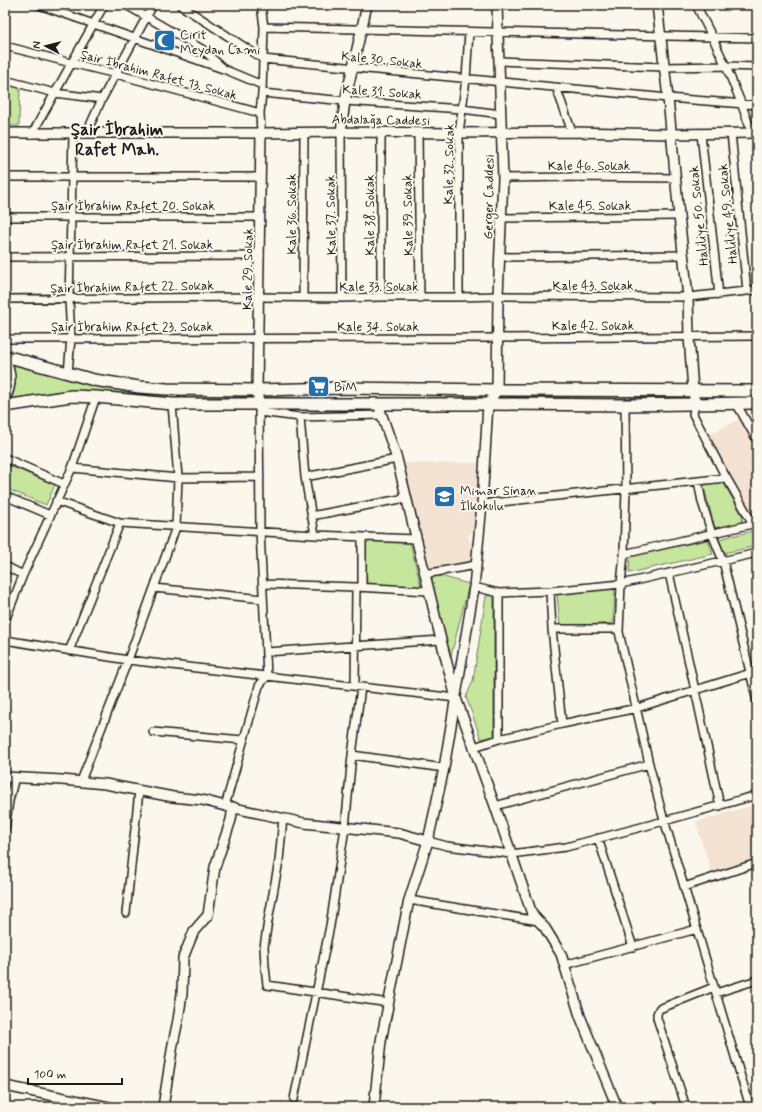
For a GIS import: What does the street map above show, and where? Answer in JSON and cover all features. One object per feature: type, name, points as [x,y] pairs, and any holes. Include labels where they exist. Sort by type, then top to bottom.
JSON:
[{"type":"main road","points":[[5,356],[94,380],[139,387],[167,389],[257,390],[342,388],[757,391]]},
{"type":"main road","points":[[5,362],[10,378],[5,396]]},
{"type":"main road","points":[[5,406],[71,396],[172,404],[259,408],[380,410],[488,404],[757,404]]},
{"type":"street","points":[[39,5],[226,70],[262,85]]},
{"type":"street","points":[[32,134],[104,5]]},
{"type":"street","points":[[126,5],[146,18],[202,49],[226,70]]},
{"type":"street","points":[[86,134],[102,99],[153,5]]},
{"type":"street","points":[[180,5],[263,59]]},
{"type":"street","points":[[261,5],[264,27],[260,113],[261,133]]},
{"type":"street","points":[[341,132],[345,101],[366,5]]},
{"type":"street","name":"Gerger Caddesi","points":[[497,5],[502,178],[497,338],[497,390]]},
{"type":"street","points":[[624,554],[755,524],[726,478],[693,414],[695,404],[692,390],[688,297],[657,5]]},
{"type":"street","points":[[696,5],[713,37],[754,133]]},
{"type":"street","points":[[264,27],[757,38]]},
{"type":"street","name":"Kale 32. Sokak","points":[[459,297],[459,133],[466,79],[469,32]]},
{"type":"street","name":"Şair İbrahim Rafet 13. Sokak","points":[[5,46],[260,113]]},
{"type":"street","name":"Kale 30. Sokak","points":[[263,59],[668,98],[757,105]]},
{"type":"street","points":[[499,61],[664,67],[757,67]]},
{"type":"street","points":[[5,80],[55,93],[102,99]]},
{"type":"street","points":[[556,87],[572,132]]},
{"type":"street","name":"Kale 31. Sokak","points":[[262,93],[345,101],[462,109],[501,114]]},
{"type":"street","name":"Kale 36. Sokak","points":[[302,297],[304,132]]},
{"type":"street","name":"Kale 37. Sokak","points":[[341,132],[342,298]]},
{"type":"street","name":"Kale 38. Sokak","points":[[381,132],[382,297]]},
{"type":"street","name":"Abdalağa Caddesi","points":[[5,133],[754,133]]},
{"type":"street","name":"Kale 29. Sokak","points":[[259,408],[257,390],[261,133]]},
{"type":"street","name":"Kale 39. Sokak","points":[[418,133],[420,298]]},
{"type":"street","name":"Haliliye 49. Sokak","points":[[731,133],[746,291]]},
{"type":"street","points":[[68,373],[71,338],[69,299],[73,134]]},
{"type":"street","name":"Haliliye 50. Sokak","points":[[701,134],[719,295]]},
{"type":"street","points":[[5,177],[260,177]]},
{"type":"street","name":"Kale 46. Sokak","points":[[502,178],[676,178]]},
{"type":"street","name":"Kale 45. Sokak","points":[[501,218],[679,216]]},
{"type":"street","name":"Şair İbrahim Rafet 20. Sokak","points":[[5,217],[260,217]]},
{"type":"street","points":[[499,257],[684,255]]},
{"type":"street","name":"Şair İbrahim Rafet 21. Sokak","points":[[5,257],[260,256]]},
{"type":"street","name":"Kale 43. Sokak","points":[[498,296],[688,297],[757,290]]},
{"type":"street","name":"Kale 33. Sokak","points":[[259,297],[420,298],[498,296]]},
{"type":"street","name":"Şair İbrahim Rafet 22. Sokak","points":[[5,299],[259,297]]},
{"type":"street","name":"Kale 42. Sokak","points":[[497,338],[757,336]]},
{"type":"street","name":"Kale 34. Sokak","points":[[259,338],[497,338]]},
{"type":"street","name":"Şair İbrahim Rafet 23. Sokak","points":[[5,339],[259,338]]},
{"type":"street","points":[[374,1107],[381,1041],[409,900],[428,841],[444,768],[474,587],[482,504],[488,404],[497,390]]},
{"type":"street","points":[[5,621],[23,575],[72,468],[96,397]]},
{"type":"street","points":[[736,403],[757,440]]},
{"type":"street","points":[[81,782],[128,660],[176,527],[178,478],[172,404]]},
{"type":"street","points":[[625,405],[626,489],[624,554],[619,629],[649,764],[664,821],[751,1107],[757,1106]]},
{"type":"street","points":[[163,1107],[182,994],[183,958],[194,931],[208,915],[216,867],[231,820],[229,807],[243,740],[259,686],[267,676],[260,531],[259,408],[300,417],[380,410],[396,459],[456,698],[532,914],[545,928],[561,954],[580,1016],[616,1107]]},
{"type":"street","points":[[300,417],[305,477],[314,535]]},
{"type":"street","points":[[5,458],[64,484]]},
{"type":"street","points":[[305,477],[396,459]]},
{"type":"street","points":[[72,468],[178,478],[260,477]]},
{"type":"street","points":[[482,504],[726,478]]},
{"type":"street","points":[[698,481],[702,502],[712,534],[723,561],[754,672],[757,701]]},
{"type":"street","points":[[5,496],[50,515]]},
{"type":"street","points":[[311,516],[406,498]]},
{"type":"street","points":[[56,502],[120,523],[314,535],[416,539]]},
{"type":"street","points":[[69,651],[120,523]]},
{"type":"street","points":[[294,1099],[330,926],[345,828],[358,687],[356,646],[362,537]]},
{"type":"street","points":[[474,587],[500,592],[550,590],[621,584],[757,552]]},
{"type":"street","points":[[425,574],[476,565]]},
{"type":"street","points":[[5,566],[23,575]]},
{"type":"street","points":[[669,573],[720,806]]},
{"type":"street","points":[[262,584],[428,591]]},
{"type":"street","points":[[154,588],[263,599]]},
{"type":"street","points":[[550,590],[552,629],[562,724]]},
{"type":"street","points":[[499,739],[500,592]]},
{"type":"street","points":[[552,629],[619,629]]},
{"type":"street","points":[[5,640],[128,660],[456,698]]},
{"type":"street","points":[[266,652],[441,640]]},
{"type":"street","points":[[474,747],[499,739],[637,708],[754,672]]},
{"type":"street","points":[[153,732],[243,740]]},
{"type":"street","points":[[352,755],[444,768]]},
{"type":"street","points":[[495,806],[649,764]]},
{"type":"street","points":[[5,777],[105,784],[173,797],[202,800],[304,823],[400,833],[448,846],[511,854],[566,847],[757,795]]},
{"type":"street","points":[[5,829],[9,801],[15,777]]},
{"type":"street","points":[[126,913],[139,791]]},
{"type":"street","points":[[283,818],[280,861],[264,946],[267,985],[389,1003]]},
{"type":"street","points":[[598,838],[632,947]]},
{"type":"street","points":[[684,887],[757,863]]},
{"type":"street","points":[[409,900],[539,921]]},
{"type":"street","points":[[564,964],[697,929]]},
{"type":"street","points":[[686,1107],[656,1018],[659,1009],[715,990],[757,980]]},
{"type":"street","points":[[5,1086],[109,1107]]},
{"type":"shaded area","points":[[741,418],[757,446],[757,511],[747,511],[707,436]]},
{"type":"shaded area","name":"Mimar Sinan İlkokulu","points":[[404,463],[478,463],[474,530],[468,536],[469,541],[474,544],[473,563],[428,570]]},
{"type":"shaded area","points":[[750,806],[757,830],[757,858],[711,872],[696,822]]},
{"type":"green space","points":[[5,83],[20,87],[19,126],[5,126]]},
{"type":"green space","points":[[12,362],[73,381],[104,386],[251,394],[253,397],[247,399],[145,398],[11,400],[15,381]]},
{"type":"green space","points":[[5,464],[55,485],[46,505],[5,488]]},
{"type":"green space","points":[[723,482],[743,517],[742,523],[715,528],[703,484]]},
{"type":"green space","points":[[757,530],[757,546],[724,553],[719,539]]},
{"type":"green space","points":[[708,540],[713,554],[629,573],[630,556]]},
{"type":"green space","points":[[365,541],[410,542],[421,587],[367,584]]},
{"type":"green space","points":[[437,575],[469,584],[450,660],[431,579]]},
{"type":"green space","points":[[611,588],[615,592],[613,623],[560,627],[557,594],[562,592]]},
{"type":"green space","points":[[494,595],[494,736],[481,739],[466,697],[473,681],[486,596]]},
{"type":"place","name":"Cirit Meydan Cami","points":[[165,41]]},
{"type":"place","name":"BiM","points":[[318,386]]},
{"type":"place","name":"Mimar Sinan İlkokulu","points":[[444,497]]},
{"type":"district","name":"Şair İbrahim Rafet Mah.","points":[[117,139]]}]
